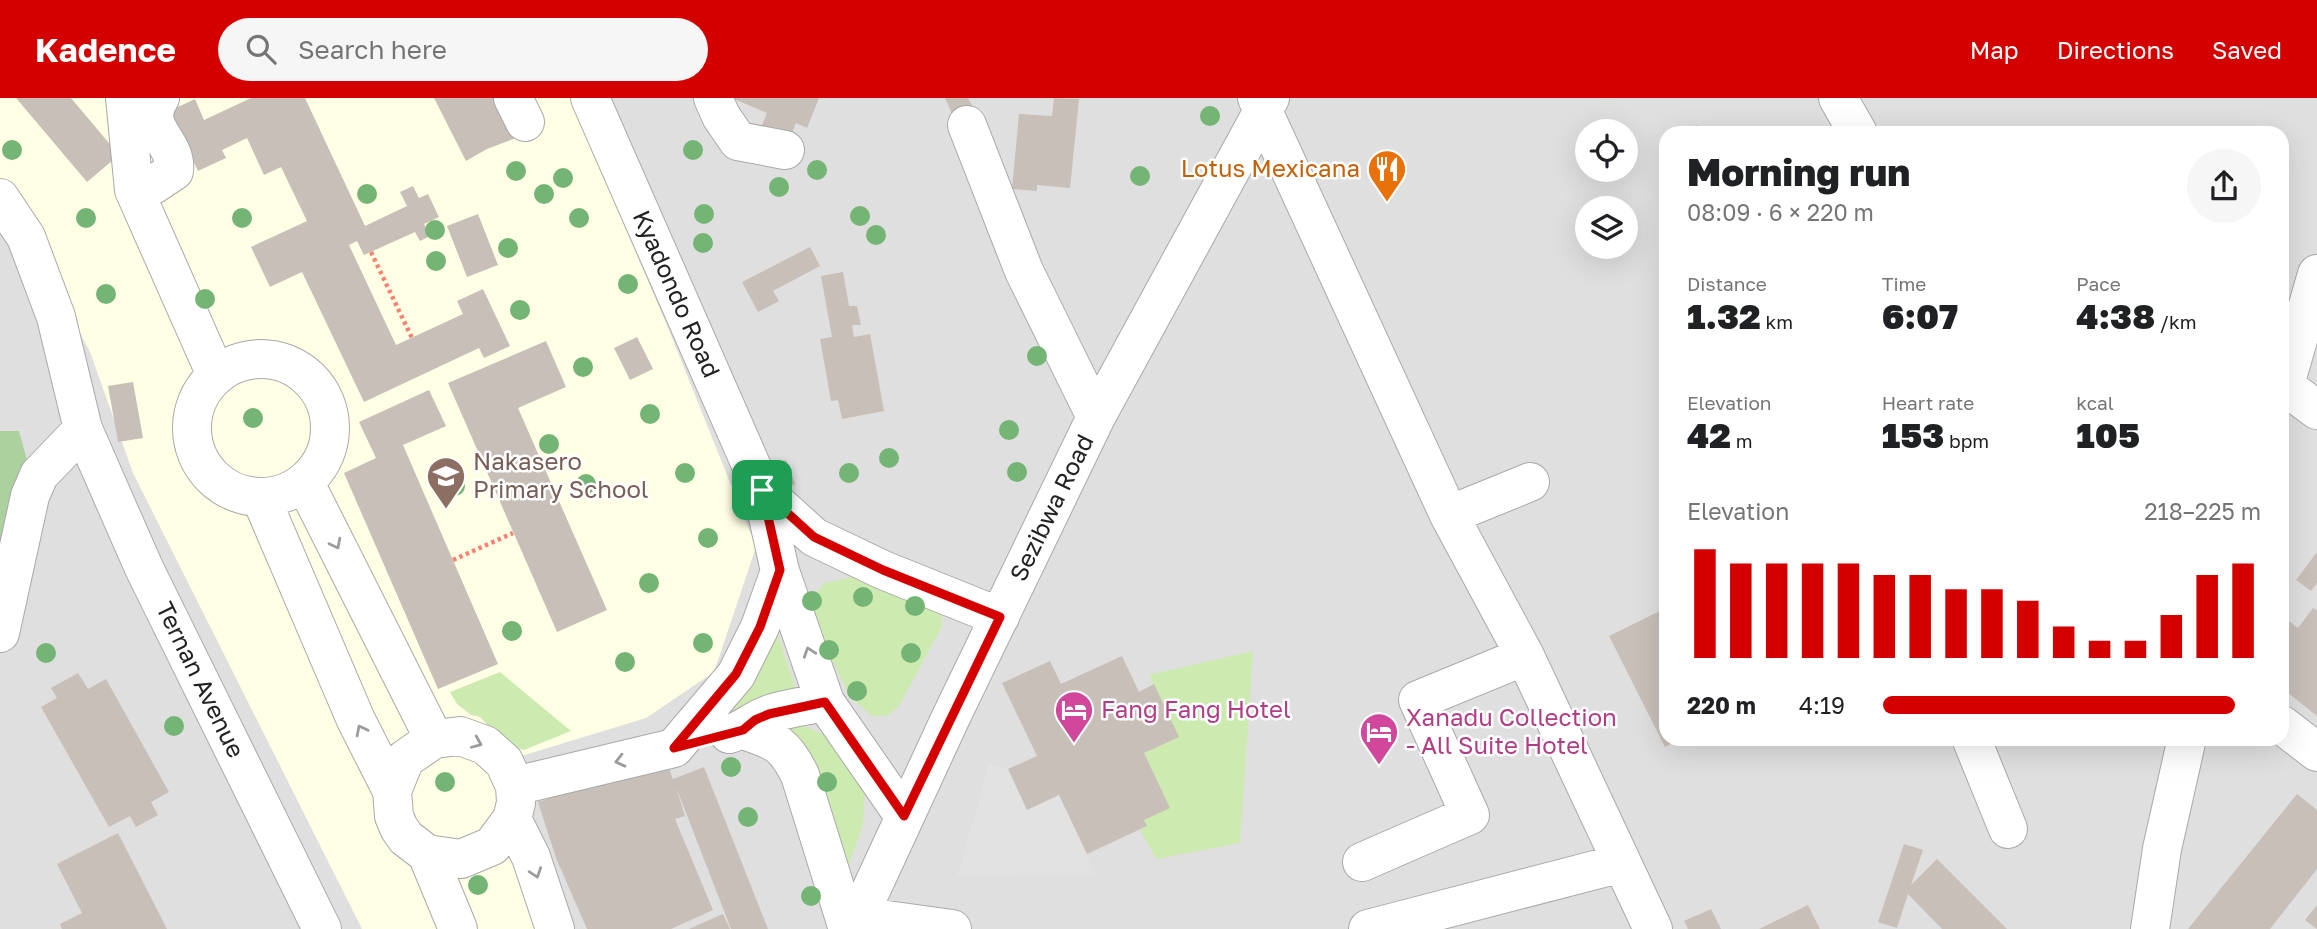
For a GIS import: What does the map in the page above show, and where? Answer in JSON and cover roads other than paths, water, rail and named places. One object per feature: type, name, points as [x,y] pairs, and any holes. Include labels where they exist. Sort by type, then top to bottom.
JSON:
[{"type":"street","points":[[125,98],[134,190],[216,375]]},
{"type":"street","points":[[134,190],[153,185],[174,171],[175,163],[170,149],[153,117],[153,108],[160,98]]},
{"type":"street","points":[[713,98],[721,116],[738,141],[785,150]]},
{"type":"street","points":[[1838,98],[1854,126]]},
{"type":"street","name":"Kyadondo Road","points":[[591,99],[762,490],[780,570],[825,702],[904,816]]},
{"type":"street","points":[[1264,103],[1449,515],[1525,656],[1653,929]]},
{"type":"street","name":"Sezibwa Road","points":[[853,925],[1096,417],[1264,103]]},
{"type":"street","points":[[967,125],[1024,271],[1096,417]]},
{"type":"street","name":"Ternan Avenue","points":[[0,198],[26,237],[56,317],[83,429],[144,568],[322,929]]},
{"type":"street","points":[[2289,370],[2317,274]]},
{"type":"street","points":[[249,359],[286,362],[316,384],[331,417],[327,453],[305,483],[261,498],[237,493],[216,481],[201,462],[193,440],[192,416],[200,393],[216,375],[249,359]]},
{"type":"street","points":[[2289,394],[2317,410]]},
{"type":"street","points":[[0,633],[4,590],[30,496],[39,475],[83,429]]},
{"type":"street","points":[[1449,515],[1530,482]]},
{"type":"street","points":[[305,483],[434,739]]},
{"type":"street","name":"Kyadondo Road","points":[[762,490],[814,537],[883,570],[1000,617]]},
{"type":"street","points":[[261,498],[356,720],[392,791],[394,816],[399,828],[406,838],[427,853],[460,859],[492,846],[514,802],[674,748],[743,730],[755,720],[769,714],[825,702]]},
{"type":"street","points":[[674,748],[736,674],[755,638],[780,570]]},
{"type":"street","points":[[1363,862],[1470,815],[1418,700],[1525,656]]},
{"type":"street","points":[[743,730],[774,740],[790,755],[800,775],[853,925],[952,929]]},
{"type":"street","points":[[2289,730],[2317,752]]},
{"type":"street","points":[[392,791],[405,759],[434,739],[460,736],[485,745],[504,762],[514,802],[555,929]]},
{"type":"street","points":[[1973,746],[2008,829]]},
{"type":"street","points":[[2150,929],[2162,849],[2185,746]]},
{"type":"street","points":[[427,853],[458,929]]},
{"type":"street","points":[[1368,929],[1622,863]]},
{"type":"place","name":"Lotus Mexicana","points":[[1387,203]]},
{"type":"place","name":"Nakasero Primary School","points":[[446,510]]},
{"type":"place","name":"Fang Fang Hotel","points":[[1074,744]]},
{"type":"place","name":"Xanadu Collection - All Suite Hotel","points":[[1379,766]]}]
